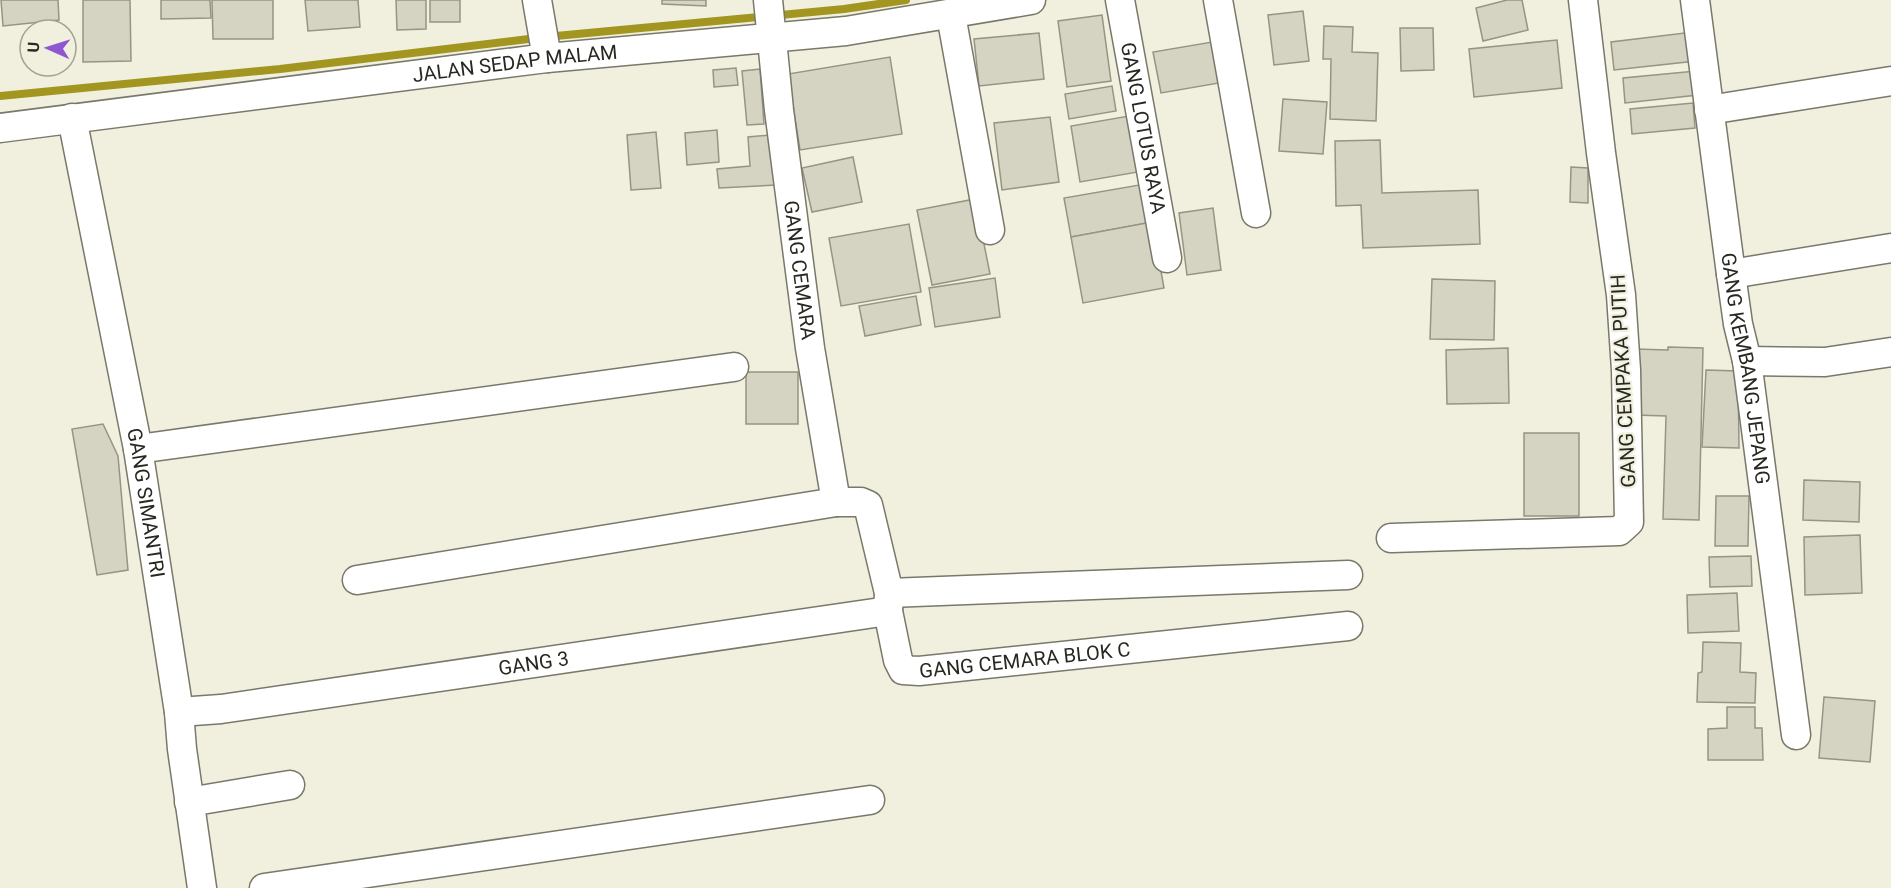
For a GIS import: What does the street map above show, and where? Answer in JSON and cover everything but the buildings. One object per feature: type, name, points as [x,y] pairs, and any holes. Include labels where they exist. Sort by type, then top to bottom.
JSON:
[{"type":"street","name":"JALAN SEDAP MALAM","points":[[0,128],[72,118],[542,32],[619,53],[770,16],[846,31],[1031,0]]},
{"type":"street","name":"GANG LOTUS RAYA","points":[[1120,0],[1167,258]]},
{"type":"street","points":[[1218,0],[1256,213]]},
{"type":"street","name":"GANG CEMPAKA PUTIH","points":[[1391,538],[1619,531],[1629,522],[1626,370],[1621,295],[1583,0]]},
{"type":"street","name":"GANG KEMBANG JEPANG","points":[[1695,0],[1738,324],[1747,361],[1796,735]]},
{"type":"street","points":[[951,15],[990,230]]},
{"type":"street","name":"GANG CEMARA","points":[[770,16],[779,110],[810,348],[836,502]]},
{"type":"street","points":[[1709,110],[1891,81]]},
{"type":"street","name":"GANG SIMANTRI","points":[[72,118],[138,449],[202,888]]},
{"type":"street","points":[[1731,274],[1891,248]]},
{"type":"street","points":[[1747,361],[1826,362],[1891,352]]},
{"type":"street","points":[[138,449],[734,367]]},
{"type":"street","points":[[357,580],[836,502]]},
{"type":"street","name":"GANG CEMARA BLOK C","points":[[836,502],[861,502],[868,505],[889,602],[898,660],[903,670],[919,671],[1348,626]]},
{"type":"street","name":"GANG 3","points":[[178,712],[221,709],[889,602],[1348,575]]},
{"type":"street","points":[[189,802],[290,785]]},
{"type":"street","points":[[264,888],[870,800]]},
{"type":"waterway","points":[[0,96],[280,69],[545,37],[844,9],[906,0]]}]
